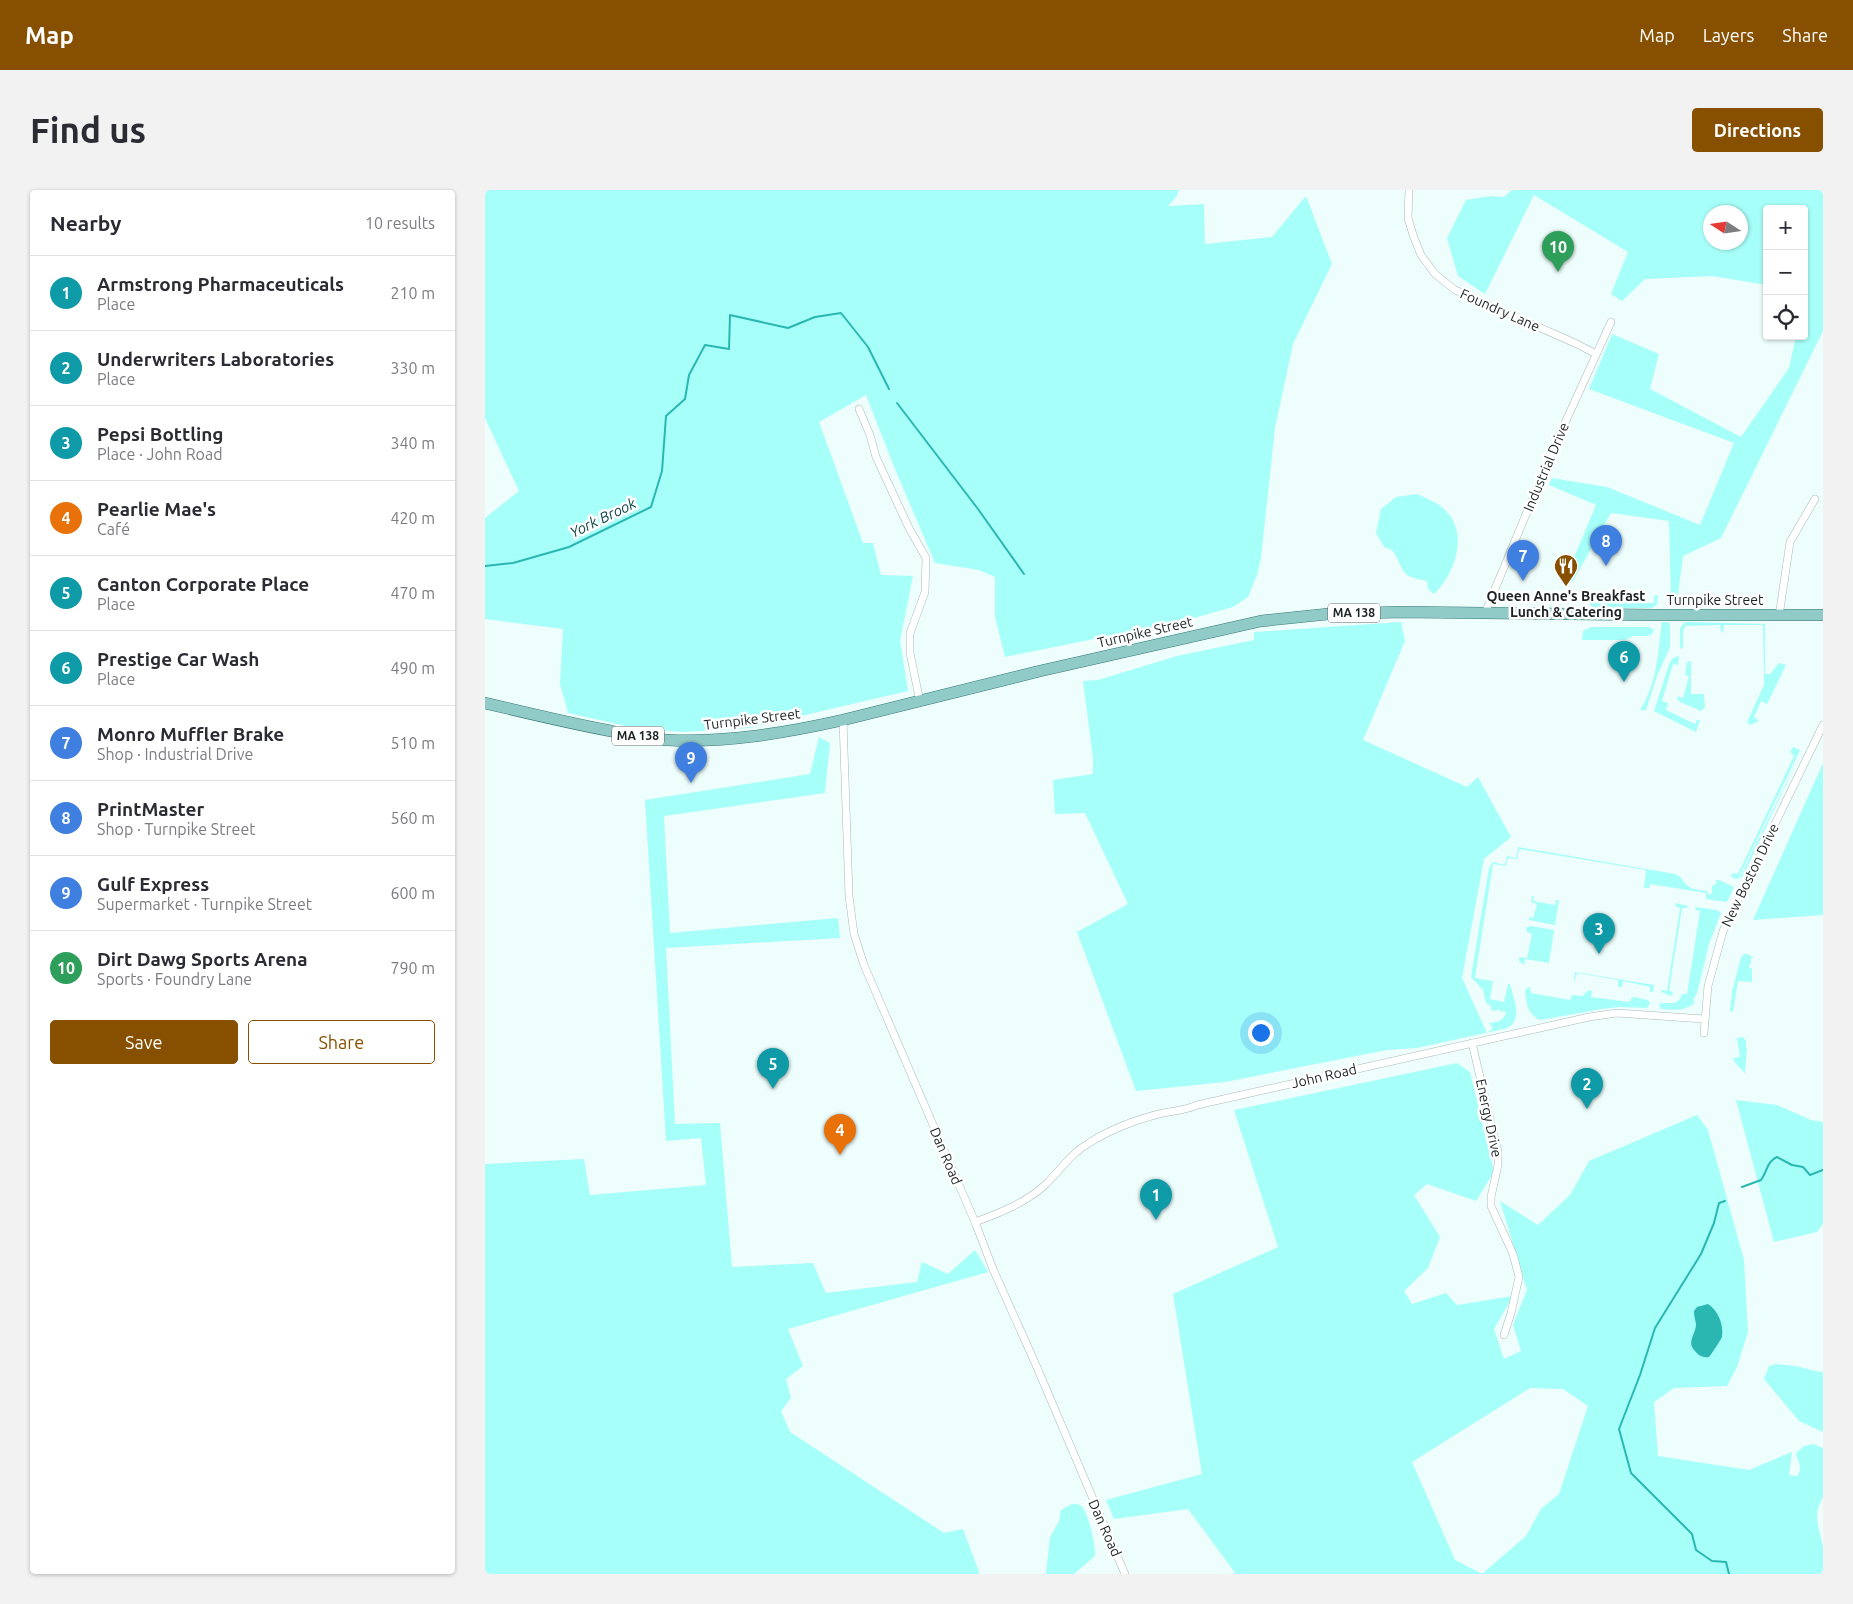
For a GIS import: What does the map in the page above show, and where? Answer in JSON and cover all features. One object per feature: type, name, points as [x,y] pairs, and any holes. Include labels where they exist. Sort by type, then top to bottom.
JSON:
[{"type":"main road","name":"Turnpike Street","points":[[485,703],[575,724],[665,740],[725,740],[793,730],[843,720],[1032,673],[1261,621],[1328,614],[1431,612],[1485,614],[1823,615]]},
{"type":"street","name":"Foundry Lane","points":[[1409,190],[1408,218],[1413,236],[1421,255],[1435,274],[1455,290],[1596,354]]},
{"type":"street","name":"Industrial Drive","points":[[1485,614],[1522,523],[1611,322]]},
{"type":"street","points":[[859,409],[870,435],[876,457],[909,528],[926,558],[925,592],[910,633],[910,654],[920,702]]},
{"type":"street","points":[[1779,616],[1790,542],[1815,499]]},
{"type":"street","name":"Dan Road","points":[[843,720],[849,896],[854,934],[864,965],[1125,1574]]},
{"type":"street","name":"New Boston Drive","points":[[1704,1033],[1711,967],[1723,931],[1823,725]]},
{"type":"street","name":"John Road","points":[[975,1222],[1007,1210],[1029,1197],[1045,1185],[1076,1152],[1089,1143],[1136,1121],[1163,1113],[1189,1109],[1472,1043],[1608,1014],[1704,1019]]},
{"type":"street","name":"Energy Drive","points":[[1472,1043],[1498,1152],[1498,1165],[1491,1197],[1491,1206],[1511,1250],[1518,1274],[1511,1313],[1504,1335]]},
{"type":"shaded area","points":[[485,190],[1179,190],[1177,196],[1168,206],[1204,204],[1205,244],[1272,237],[1306,196],[1332,264],[1293,344],[1275,428],[1261,558],[1257,575],[1248,597],[1233,607],[1183,621],[1005,657],[995,617],[995,577],[979,570],[935,563],[866,395],[819,422],[863,543],[873,543],[881,575],[913,576],[900,641],[908,691],[749,728],[684,732],[635,728],[568,713],[560,684],[563,629],[485,619],[485,518],[519,491],[485,418]]},
{"type":"shaded area","points":[[1512,190],[1823,190],[1823,331],[1721,538],[1683,556],[1677,602],[1671,603],[1669,521],[1611,513],[1573,581],[1564,581],[1596,505],[1549,485],[1552,478],[1607,487],[1700,525],[1734,443],[1589,389],[1612,334],[1659,354],[1650,389],[1741,437],[1789,368],[1795,340],[1808,340],[1808,205],[1763,205],[1763,284],[1712,276],[1645,279],[1622,301],[1611,294],[1628,252],[1534,195],[1485,294],[1458,276],[1447,238],[1466,200],[1491,196],[1504,197]]},
{"type":"shaded area","points":[[1417,494],[1444,509],[1452,518],[1456,529],[1457,553],[1448,576],[1434,594],[1428,589],[1427,581],[1411,577],[1404,572],[1392,550],[1384,547],[1376,533],[1381,509],[1396,497]]},
{"type":"shaded area","points":[[1658,595],[1657,604],[1652,608],[1595,608],[1588,601],[1588,597],[1592,597],[1592,603],[1654,603],[1654,596]]},
{"type":"shaded area","points":[[1401,622],[1405,641],[1363,740],[1467,787],[1478,777],[1511,837],[1484,859],[1462,978],[1487,1033],[1417,1048],[1387,1050],[1225,1082],[1136,1091],[1077,932],[1128,904],[1085,813],[1055,814],[1053,780],[1093,774],[1093,758],[1083,681],[1098,680],[1177,656],[1254,640],[1254,632]]},
{"type":"shaded area","points":[[1662,622],[1668,622],[1670,625],[1670,647],[1657,676],[1646,710],[1640,710],[1646,700],[1653,679]]},
{"type":"shaded area","points":[[1685,622],[1765,624],[1765,674],[1770,674],[1779,663],[1786,665],[1767,704],[1761,701],[1754,717],[1759,721],[1750,725],[1747,722],[1764,685],[1763,625],[1724,625],[1723,633],[1720,625],[1685,626],[1683,647],[1681,649],[1680,628]]},
{"type":"shaded area","points":[[1591,627],[1649,627],[1654,630],[1648,636],[1633,636],[1625,640],[1582,640],[1583,631]]},
{"type":"shaded area","points":[[1679,656],[1678,665],[1673,664],[1662,701],[1668,703],[1666,710],[1695,724],[1697,720],[1700,720],[1696,732],[1654,711],[1669,664],[1673,658]]},
{"type":"shaded area","points":[[1691,661],[1691,694],[1704,694],[1705,707],[1701,711],[1677,699],[1678,696],[1683,698],[1689,676],[1685,675],[1687,662]]},
{"type":"shaded area","points":[[819,737],[830,743],[825,793],[664,816],[670,933],[838,918],[840,938],[666,948],[675,1124],[720,1123],[732,1267],[813,1263],[826,1293],[917,1282],[922,1262],[948,1274],[975,1250],[988,1272],[788,1329],[803,1366],[786,1379],[791,1398],[781,1411],[790,1432],[944,1533],[963,1529],[979,1572],[978,1574],[485,1574],[485,1164],[584,1159],[590,1195],[706,1185],[701,1138],[666,1141],[645,800],[810,774]]},
{"type":"shaded area","points":[[1793,747],[1800,750],[1738,879],[1733,878],[1731,875],[1733,873],[1738,874],[1794,756],[1790,752]]},
{"type":"shaded area","points":[[1801,752],[1743,876],[1739,879]]},
{"type":"shaded area","points":[[1823,763],[1823,915],[1753,920]]},
{"type":"shaded area","points":[[1518,847],[1675,874],[1680,876],[1689,887],[1707,891],[1709,895],[1712,893],[1712,886],[1717,883],[1716,880],[1734,887],[1727,902],[1706,899],[1706,893],[1650,884],[1649,888],[1644,888],[1646,870],[1519,849],[1517,859],[1508,858],[1506,866],[1493,864],[1475,978],[1493,981],[1490,999],[1504,1002],[1508,984],[1510,984],[1516,1017],[1510,1026],[1488,1032],[1493,1028],[1489,1023],[1500,1021],[1506,1012],[1500,1012],[1499,1009],[1491,1010],[1491,1006],[1486,1003],[1483,990],[1471,977],[1489,868],[1493,862],[1505,865],[1507,856],[1516,858]]},
{"type":"shaded area","points":[[1532,896],[1534,896],[1533,901],[1555,905],[1556,900],[1559,900],[1555,925],[1529,920],[1529,917],[1533,918],[1537,904],[1531,902]]},
{"type":"shaded area","points":[[1676,903],[1688,906],[1687,908],[1682,908],[1669,991],[1673,992],[1672,996],[1661,992],[1662,990],[1667,991],[1680,908],[1675,906]]},
{"type":"shaded area","points":[[1695,907],[1717,910],[1721,913],[1709,944],[1697,993],[1693,1000],[1695,1002],[1684,1009],[1661,1009],[1659,1005],[1661,1003],[1675,1003],[1682,994],[1687,994],[1700,911],[1696,910]]},
{"type":"shaded area","points":[[1532,926],[1554,930],[1549,963],[1525,959],[1524,965],[1519,961],[1519,957],[1527,958],[1532,934],[1526,930],[1527,927]]},
{"type":"shaded area","points":[[1744,954],[1755,957],[1751,958],[1751,964],[1748,966],[1752,969],[1752,982],[1738,981],[1733,1012],[1730,1011],[1732,992],[1741,957]]},
{"type":"shaded area","points":[[1575,972],[1654,985],[1653,992],[1650,992],[1650,987],[1623,981],[1622,987],[1618,987],[1618,980],[1577,973],[1574,981]]},
{"type":"shaded area","points":[[1530,987],[1531,993],[1570,1000],[1572,995],[1583,996],[1590,990],[1592,991],[1591,997],[1630,1002],[1631,998],[1634,997],[1648,1000],[1650,1003],[1647,1008],[1619,1007],[1540,1020],[1530,1012],[1527,1004],[1525,991]]},
{"type":"shaded area","points":[[1743,1037],[1747,1048],[1745,1073],[1733,1058],[1740,1057],[1737,1038]]},
{"type":"shaded area","points":[[1457,1063],[1470,1072],[1494,1172],[1476,1201],[1427,1184],[1414,1195],[1440,1237],[1428,1268],[1404,1291],[1412,1304],[1446,1293],[1457,1305],[1513,1296],[1494,1329],[1504,1359],[1521,1351],[1513,1325],[1527,1290],[1500,1201],[1538,1225],[1570,1195],[1589,1161],[1697,1115],[1708,1130],[1744,1260],[1748,1332],[1737,1367],[1727,1386],[1674,1388],[1654,1402],[1658,1456],[1749,1470],[1792,1452],[1789,1475],[1797,1476],[1800,1467],[1796,1453],[1804,1446],[1813,1444],[1823,1448],[1823,1497],[1817,1516],[1823,1546],[1823,1574],[1482,1574],[1236,1574],[1188,1509],[1114,1519],[1106,1500],[1202,1474],[1173,1294],[1278,1247],[1234,1110]],"holes":[[[1530,1388],[1563,1389],[1588,1406],[1559,1494],[1541,1509],[1526,1536],[1482,1574],[1455,1560],[1412,1462]]]},
{"type":"shaded area","points":[[1736,1100],[1777,1105],[1811,1120],[1823,1122],[1823,1224],[1817,1232],[1774,1242]]},
{"type":"shaded area","points":[[1708,1304],[1717,1314],[1721,1323],[1722,1338],[1709,1357],[1705,1357],[1692,1348],[1691,1341],[1696,1328],[1694,1311],[1697,1307]]},
{"type":"shaded area","points":[[1776,1364],[1823,1372],[1823,1432],[1799,1421],[1764,1379],[1769,1366]]},
{"type":"shaded area","points":[[1072,1504],[1080,1505],[1086,1513],[1093,1537],[1095,1556],[1074,1574],[1046,1574],[1050,1537],[1059,1521],[1061,1510]]},
{"type":"waterway","name":"York Brook","points":[[485,566],[513,563],[569,547],[651,507],[662,471],[666,416],[685,399],[689,375],[705,345],[729,349],[730,315],[788,328],[815,317],[841,313],[868,347],[889,389]]},
{"type":"waterway","name":"York Brook","points":[[897,403],[978,509],[1024,574]]},
{"type":"waterway","points":[[1742,1187],[1761,1180],[1769,1164],[1777,1157],[1792,1165],[1803,1167],[1810,1175],[1823,1170]]},
{"type":"waterway","points":[[1725,1201],[1719,1203],[1714,1223],[1701,1254],[1655,1328],[1640,1375],[1619,1429],[1631,1473],[1692,1534],[1696,1550],[1712,1561],[1726,1562],[1729,1574]]},
{"type":"place","name":"Dirt Dawg Sports Arena","points":[[1558,272]]},
{"type":"place","name":"PrintMaster","points":[[1606,566]]},
{"type":"place","name":"Monro Muffler Brake","points":[[1523,581]]},
{"type":"place","name":"Queen Anne's Breakfast Lunch & Catering","points":[[1566,587]]},
{"type":"place","name":"Prestige Car Wash","points":[[1624,682]]},
{"type":"place","name":"Gulf Express","points":[[691,783]]},
{"type":"place","name":"Pepsi Bottling","points":[[1599,954]]},
{"type":"place","name":"Canton Corporate Place","points":[[773,1089]]},
{"type":"place","name":"Underwriters Laboratories","points":[[1587,1109]]},
{"type":"place","name":"Pearlie Mae's","points":[[840,1155]]},
{"type":"place","name":"Armstrong Pharmaceuticals","points":[[1156,1220]]}]
